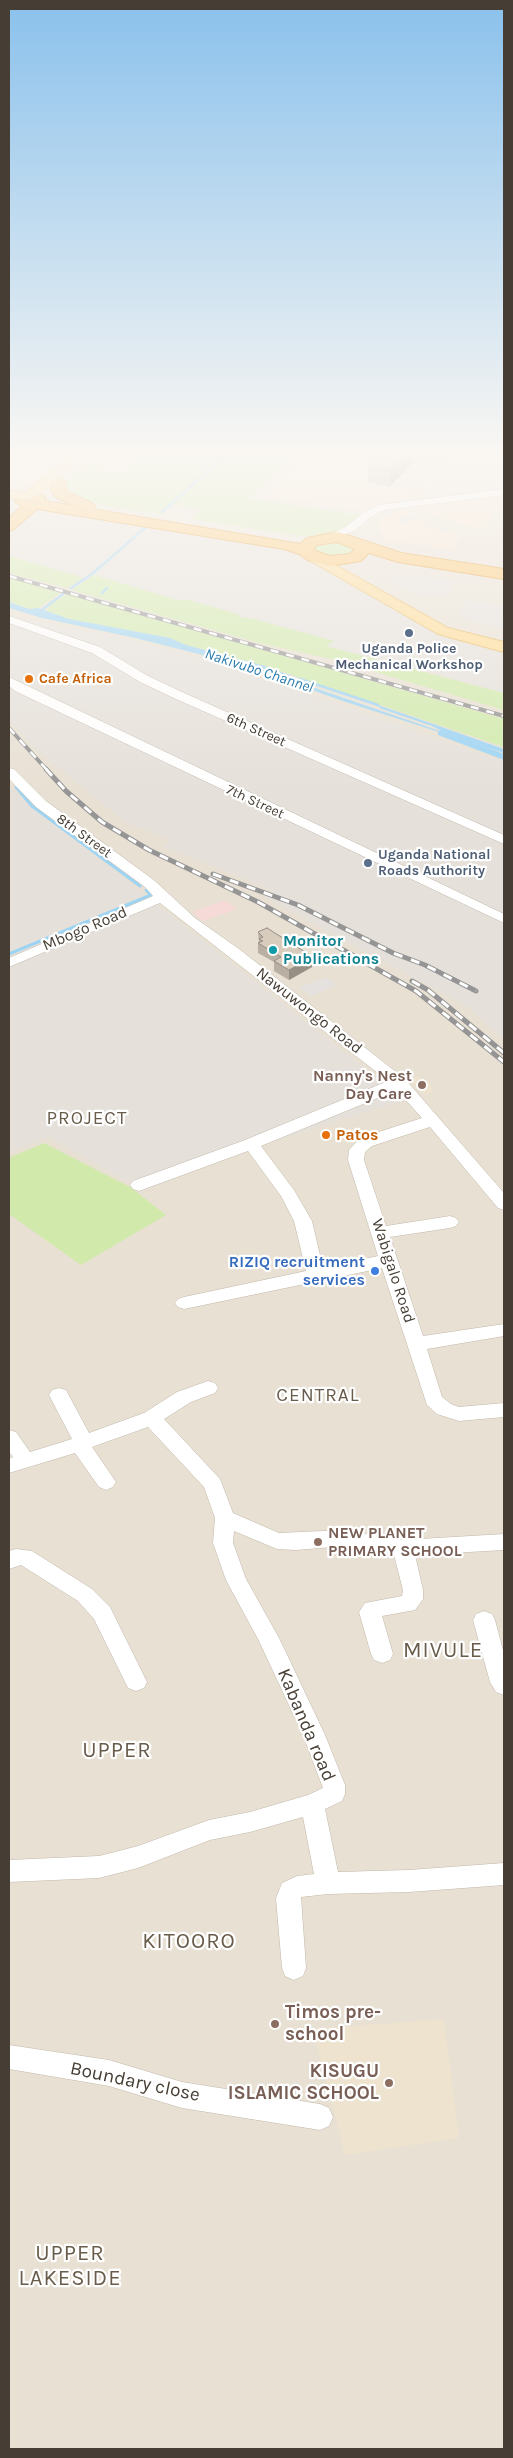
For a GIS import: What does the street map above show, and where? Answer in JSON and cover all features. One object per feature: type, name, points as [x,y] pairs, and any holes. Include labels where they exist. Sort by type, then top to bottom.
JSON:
[{"type":"highway","points":[[437,565],[504,579]]},
{"type":"highway","points":[[443,565],[504,574]]},
{"type":"main road","points":[[334,565],[443,631],[504,647]]},
{"type":"main road","points":[[345,565],[343,568],[351,577],[455,633]]},
{"type":"street","name":"6th Street","points":[[9,619],[96,650],[144,679],[180,696],[504,840]]},
{"type":"street","name":"7th Street","points":[[9,682],[222,786],[504,919]]},
{"type":"street","name":"8th Street","points":[[9,772],[42,804],[150,884],[162,897]]},
{"type":"street","name":"Mbogo Road","points":[[9,963],[162,897]]},
{"type":"street","name":"Nawuwongo Road","points":[[162,897],[399,1082],[504,1204]]},
{"type":"street","points":[[139,1186],[251,1144],[387,1089],[399,1082]]},
{"type":"street","name":"Wabigalo Road","points":[[433,1120],[366,1142],[356,1150],[356,1160],[418,1344],[434,1400],[444,1409],[459,1414],[504,1410]]},
{"type":"street","points":[[251,1144],[288,1194],[303,1221],[316,1275]]},
{"type":"street","points":[[381,1233],[450,1222]]},
{"type":"street","points":[[184,1303],[390,1260]]},
{"type":"street","points":[[418,1344],[504,1330]]},
{"type":"street","points":[[9,1437],[17,1463],[82,1443],[151,1418],[184,1397],[208,1388]]},
{"type":"street","points":[[59,1395],[82,1443],[106,1482]]},
{"type":"street","name":"Kabanda road","points":[[9,1871],[99,1867],[138,1858],[209,1830],[250,1822],[312,1804],[334,1794],[334,1785],[314,1735],[281,1665],[236,1580],[223,1544],[225,1518],[213,1484],[193,1460],[151,1418]]},
{"type":"street","points":[[225,1518],[277,1540],[296,1542],[345,1538],[403,1548],[504,1542]]},
{"type":"street","points":[[382,1654],[370,1612],[372,1609],[408,1604],[412,1599],[413,1590],[403,1548]]},
{"type":"street","points":[[9,1561],[16,1557],[25,1557],[85,1595],[102,1613],[136,1682]]},
{"type":"street","points":[[484,1620],[501,1682],[504,1686]]},
{"type":"street","points":[[312,1804],[328,1883]]},
{"type":"street","points":[[294,1968],[288,1898],[290,1891],[297,1887],[328,1883],[408,1881],[504,1874]]},
{"type":"street","name":"Boundary close","points":[[9,2058],[109,2074],[182,2095],[320,2117]]},
{"type":"shaded area","points":[[9,565],[504,565],[504,2449],[9,2449]]},
{"type":"shaded area","points":[[9,565],[309,565],[451,640],[504,653],[504,693],[419,669],[416,671],[9,567]]},
{"type":"shaded area","points":[[405,574],[456,582],[446,596],[426,593],[421,597],[391,582],[392,578]]},
{"type":"shaded area","points":[[468,600],[504,607],[504,629],[474,621],[458,613]]},
{"type":"shaded area","points":[[313,606],[325,612],[301,621],[310,627],[297,630],[268,622]]},
{"type":"shaded area","points":[[389,616],[428,637],[421,643],[371,629],[385,623],[380,620]]},
{"type":"shaded area","points":[[9,617],[130,639],[223,664],[504,762],[504,1040],[466,1006],[263,897],[271,890],[162,846],[172,840],[126,823],[36,749],[9,720]]},
{"type":"shaded area","points":[[9,787],[405,1100],[133,1185],[49,1137],[9,1153],[9,965],[19,959],[9,956]]},
{"type":"shaded area","points":[[225,900],[237,909],[203,921],[192,912]]},
{"type":"shaded area","points":[[327,977],[337,985],[311,996],[299,987]]},
{"type":"shaded area","name":"Nanny's Nest Day Care","points":[[419,1076],[425,1083],[429,1082],[434,1092],[424,1095],[409,1079]]},
{"type":"shaded area","name":"KISUGU ISLAMIC SCHOOL","points":[[444,2019],[459,2138],[345,2155],[313,2029]]},
{"type":"green space","points":[[9,565],[39,565],[83,578],[67,588],[9,573]]},
{"type":"green space","points":[[94,575],[177,600],[188,600],[238,614],[240,617],[254,619],[334,641],[326,646],[504,693],[504,710],[331,659],[263,644],[72,590]]},
{"type":"green space","points":[[9,577],[62,592],[38,608],[30,609],[9,602]]},
{"type":"green space","points":[[68,594],[504,719],[504,747],[265,666],[186,645],[170,638],[69,619],[46,611],[51,604]]},
{"type":"green space","points":[[44,1143],[130,1187],[166,1215],[81,1265],[9,1214],[9,1158]]},
{"type":"water","points":[[9,602],[29,609],[38,608],[69,619],[170,638],[186,645],[265,666],[303,680],[243,663],[448,734],[432,726],[382,709],[375,704],[436,725],[501,748],[504,750],[504,753],[340,700],[242,665],[135,638],[42,618],[9,608]]},
{"type":"building","points":[[267,928],[313,957],[289,970],[274,961],[281,957],[258,943],[263,941],[259,939],[263,937],[258,932]]},
{"type":"waterway","points":[[71,588],[103,565]]},
{"type":"waterway","points":[[102,593],[107,588]]},
{"type":"waterway","points":[[39,612],[63,594]]},
{"type":"waterway","name":"Nakivubo Channel","points":[[300,679],[378,705]]},
{"type":"waterway","name":"Nakivubo Channel","points":[[441,733],[504,757]]},
{"type":"waterway","points":[[16,787],[32,806],[140,886]]},
{"type":"waterway","points":[[9,954],[151,895],[146,890]]},
{"type":"railway","points":[[9,576],[504,716]]},
{"type":"railway","points":[[9,728],[47,770]]},
{"type":"railway","points":[[46,769],[66,791],[102,822],[149,850],[258,902],[416,991],[504,1062]]},
{"type":"railway","points":[[213,874],[298,905],[393,953],[425,965],[476,991]]},
{"type":"railway","points":[[412,981],[428,990],[504,1053]]},
{"type":"place","name":"Uganda Police Mechanical Workshop","points":[[409,633]]},
{"type":"place","name":"Cafe Africa","points":[[29,679]]},
{"type":"place","name":"Uganda National Roads Authority","points":[[368,863]]},
{"type":"place","name":"Monitor Publications","points":[[273,950]]},
{"type":"place","name":"Nanny's Nest Day Care","points":[[422,1085]]},
{"type":"place","name":"Patos","points":[[326,1135]]},
{"type":"place","name":"RIZIQ recruitment services","points":[[375,1271]]},
{"type":"place","name":"NEW PLANET PRIMARY SCHOOL","points":[[318,1542]]},
{"type":"place","name":"Timos pre- school","points":[[275,2024]]},
{"type":"place","name":"KISUGU ISLAMIC SCHOOL","points":[[389,2083]]},
{"type":"district","name":"PROJECT","points":[[87,1119]]},
{"type":"district","name":"CENTRAL","points":[[318,1396]]},
{"type":"district","name":"MIVULE","points":[[443,1651]]},
{"type":"district","name":"UPPER","points":[[117,1751]]},
{"type":"district","name":"KITOORO","points":[[189,1942]]},
{"type":"district","name":"UPPER LAKESIDE","points":[[70,2266]]}]
